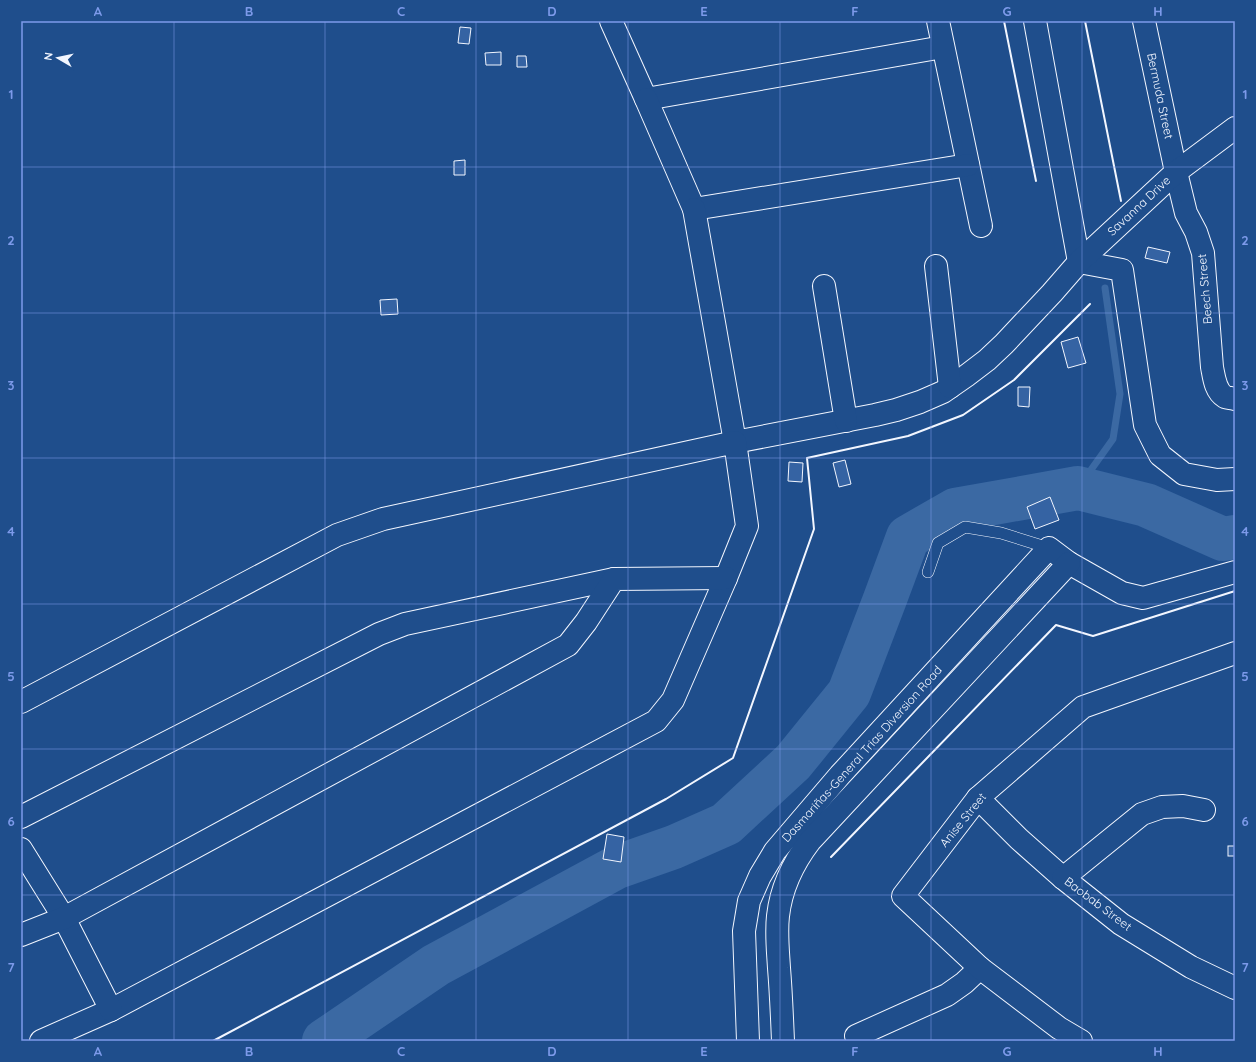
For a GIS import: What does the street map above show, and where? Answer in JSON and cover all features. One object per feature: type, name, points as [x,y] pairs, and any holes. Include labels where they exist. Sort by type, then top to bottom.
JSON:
[{"type":"street","points":[[41,1041],[111,1010],[656,721],[674,700],[747,526],[736,442],[694,209],[611,21]]},
{"type":"street","points":[[938,21],[981,226]]},
{"type":"street","points":[[1035,21],[1079,262],[1122,270],[1146,425],[1160,455],[1184,474],[1217,480],[1235,479]]},
{"type":"street","name":"Bermuda Street","points":[[1144,21],[1176,172]]},
{"type":"street","points":[[646,99],[943,47]]},
{"type":"street","name":"Savanna Drive","points":[[21,702],[337,535],[383,519],[736,442],[875,416],[920,402],[950,387],[987,360],[1052,293],[1079,262],[1176,172],[1235,128]]},
{"type":"street","points":[[694,209],[968,165]]},
{"type":"street","name":"Beech Street","points":[[1176,172],[1186,213],[1196,232],[1203,253],[1214,379],[1218,390],[1225,397],[1235,399]]},
{"type":"street","points":[[936,266],[950,387]]},
{"type":"street","points":[[824,286],[846,421]]},
{"type":"street","points":[[1048,548],[1070,563],[1122,593],[1143,598],[1235,572]]},
{"type":"street","name":"Dasmariñas-General Trias Diversion Road","points":[[748,1041],[744,931],[749,901],[760,876],[775,851],[840,775],[1048,548]]},
{"type":"street","name":"Dasmariñas-General Trias Diversion Road","points":[[783,1041],[777,938],[778,915],[784,890],[792,868],[801,853],[810,841],[1070,563]]},
{"type":"street","points":[[21,817],[378,634],[405,624],[614,578],[726,578]]},
{"type":"street","points":[[21,935],[64,918],[568,644],[586,622],[614,578]]},
{"type":"street","name":"Anise Street","points":[[1081,1041],[1059,1028],[980,968],[903,896],[978,798],[1083,707],[1235,653]]},
{"type":"street","name":"Baobab Street","points":[[978,798],[1019,840],[1063,878],[1121,924],[1191,967],[1235,988]]},
{"type":"street","points":[[1063,878],[1142,814],[1162,807],[1183,806],[1204,810]]},
{"type":"street","points":[[21,849],[64,918],[111,1010]]},
{"type":"street","points":[[856,1036],[947,995],[964,983],[980,968]]},
{"type":"lane","points":[[928,572],[938,543],[965,527],[1001,533],[1048,548]]},
{"type":"building","points":[[460,27],[471,28],[469,44],[458,43]]},
{"type":"building","points":[[501,52],[501,65],[486,65],[485,53]]},
{"type":"building","points":[[517,56],[526,56],[527,67],[517,67]]},
{"type":"building","points":[[465,160],[465,175],[454,175],[454,161]]},
{"type":"building","points":[[1148,247],[1170,252],[1167,263],[1145,258]]},
{"type":"building","points":[[397,299],[398,314],[381,315],[380,300]]},
{"type":"building","points":[[1078,337],[1086,363],[1068,368],[1061,342]]},
{"type":"building","points":[[1018,387],[1030,387],[1029,407],[1018,406]]},
{"type":"building","points":[[845,460],[851,484],[839,487],[833,463]]},
{"type":"building","points":[[789,462],[803,463],[802,482],[788,481]]},
{"type":"building","points":[[1050,497],[1059,520],[1035,529],[1027,507]]},
{"type":"building","points":[[607,834],[624,837],[621,862],[603,859]]},
{"type":"building","points":[[1228,846],[1235,846],[1235,856],[1228,856]]},
{"type":"waterway","points":[[1078,488],[1113,439],[1120,394],[1105,288]]},
{"type":"waterway","points":[[324,1041],[436,965],[617,867],[674,847],[726,824],[793,762],[849,693],[908,537],[955,510],[1078,488],[1146,505],[1223,539],[1235,537]]},
{"type":"wall","points":[[1004,21],[1036,181]]},
{"type":"wall","points":[[1085,21],[1121,201]]},
{"type":"wall","points":[[213,1041],[666,799],[733,758],[814,529],[807,458],[908,436],[963,415],[1014,380],[1090,304]]},
{"type":"wall","points":[[831,857],[1056,625],[1093,636],[1235,591]]}]
